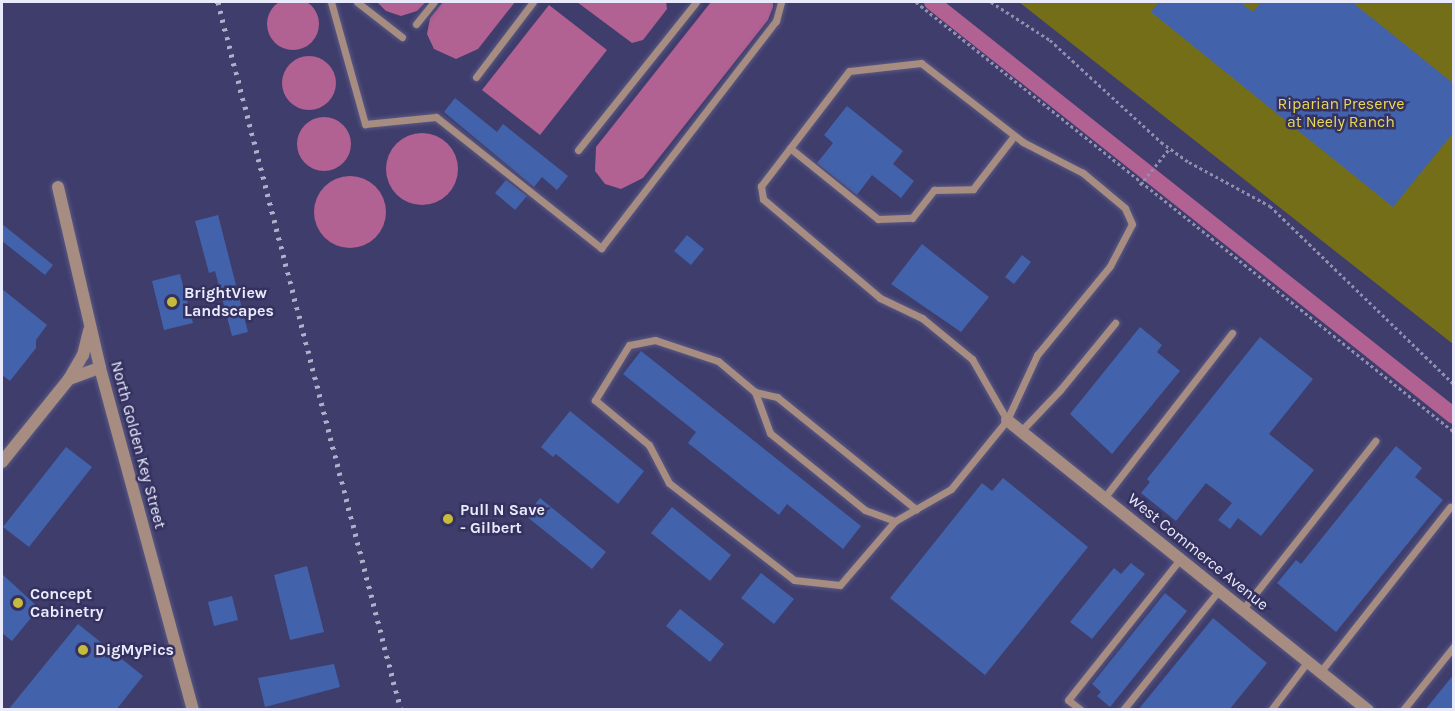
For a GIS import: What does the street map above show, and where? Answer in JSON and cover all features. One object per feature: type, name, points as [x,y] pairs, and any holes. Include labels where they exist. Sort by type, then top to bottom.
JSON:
[{"type":"street","name":"North Golden Key Street","points":[[58,187],[100,368],[193,710]]},
{"type":"street","points":[[2,462],[69,380],[83,355],[89,324]]},
{"type":"street","points":[[69,380],[100,368]]},
{"type":"street","name":"West Commerce Avenue","points":[[1007,420],[1368,710]]},
{"type":"lane","points":[[331,2],[365,124],[436,117],[601,248],[776,21],[780,2]]},
{"type":"lane","points":[[357,2],[402,37]]},
{"type":"lane","points":[[416,24],[434,2]]},
{"type":"lane","points":[[476,77],[533,2]]},
{"type":"lane","points":[[578,150],[692,3]]},
{"type":"lane","points":[[916,509],[777,397],[755,392],[718,361],[655,340],[630,345],[595,400],[649,445],[669,483],[794,580],[840,585],[895,521],[916,509],[951,489],[1007,420],[1037,355],[1110,266],[1132,224],[1125,208],[1092,180],[1014,135],[921,63],[849,71],[761,186],[763,199],[880,298],[922,318],[972,359],[1007,420]]},
{"type":"lane","points":[[790,148],[878,219],[912,218],[934,190],[973,189],[1014,135]]},
{"type":"lane","points":[[1021,431],[1060,390],[1115,323]]},
{"type":"lane","points":[[1104,498],[1233,333]]},
{"type":"lane","points":[[755,392],[770,432],[865,510],[895,521]]},
{"type":"lane","points":[[1243,609],[1375,441]]},
{"type":"lane","points":[[1320,671],[1450,507]]},
{"type":"lane","points":[[1081,710],[1068,700],[1180,559]]},
{"type":"lane","points":[[1123,710],[1219,590]]},
{"type":"lane","points":[[1405,709],[1454,646]]},
{"type":"lane","points":[[1271,710],[1308,661]]},
{"type":"path","points":[[916,2],[1140,184],[1454,432]]},
{"type":"path","points":[[992,2],[1050,40],[1170,148],[1270,206],[1454,384]]},
{"type":"path","points":[[1140,184],[1170,148]]},
{"type":"green space","name":"Riparian Preserve at Neely Ranch","points":[[1019,2],[1453,2],[1453,344]]},
{"type":"shaded area","points":[[288,-2],[298,-2],[312,5],[319,24],[312,43],[298,50],[288,50],[278,46],[271,39],[267,29],[267,19],[271,9],[278,2]]},
{"type":"shaded area","points":[[377,2],[426,2],[417,11],[401,16],[386,11]]},
{"type":"shaded area","points":[[443,2],[515,2],[478,49],[456,59],[434,49],[427,34],[430,18]]},
{"type":"shaded area","points":[[577,2],[666,2],[667,9],[643,40],[632,43]]},
{"type":"shaded area","points":[[711,2],[773,2],[773,7],[768,20],[643,178],[621,189],[605,184],[595,171],[596,147]]},
{"type":"shaded area","points":[[549,5],[607,50],[540,135],[482,90]]},
{"type":"shaded area","points":[[304,56],[314,56],[324,60],[332,68],[336,83],[332,98],[324,106],[314,110],[304,110],[294,106],[286,98],[282,88],[282,78],[286,68],[294,60]]},
{"type":"shaded area","points":[[319,117],[329,117],[339,121],[347,129],[351,144],[347,159],[339,167],[329,171],[319,171],[309,167],[301,159],[297,149],[297,139],[301,129],[309,121]]},
{"type":"shaded area","points":[[422,133],[442,139],[452,149],[458,169],[452,189],[442,199],[422,205],[402,199],[392,189],[386,169],[392,149],[402,139]]},
{"type":"shaded area","points":[[350,176],[364,179],[376,186],[383,198],[386,212],[383,226],[376,238],[364,245],[350,248],[336,245],[324,238],[317,226],[314,212],[317,198],[324,186],[336,179]]},
{"type":"building","points":[[1159,2],[1240,2],[1253,12],[1261,2],[1352,2],[1454,84],[1454,132],[1393,207],[1151,12]]},
{"type":"building","points":[[455,98],[497,132],[503,124],[568,176],[557,190],[542,177],[534,187],[444,112]]},
{"type":"building","points":[[847,106],[903,151],[893,164],[914,181],[901,198],[872,175],[857,195],[817,163],[833,143],[824,135]]},
{"type":"building","points":[[506,180],[527,196],[515,210],[495,193]]},
{"type":"building","points":[[218,215],[248,332],[232,336],[215,271],[209,273],[195,221]]},
{"type":"building","points":[[2,224],[53,265],[45,275],[2,241]]},
{"type":"building","points":[[687,235],[704,249],[691,265],[674,251]]},
{"type":"building","points":[[922,244],[989,297],[961,332],[891,284]]},
{"type":"building","points":[[1022,255],[1031,262],[1014,284],[1005,277]]},
{"type":"building","name":"BrightView Landscapes","points":[[180,274],[193,323],[164,330],[152,281]]},
{"type":"building","points":[[2,289],[47,325],[36,340],[36,348],[10,381],[2,375]]},
{"type":"building","points":[[1140,327],[1162,345],[1157,352],[1180,371],[1112,454],[1070,414]]},
{"type":"building","points":[[1260,337],[1313,379],[1269,434],[1314,470],[1261,536],[1238,518],[1230,529],[1218,520],[1232,503],[1206,483],[1176,521],[1141,493],[1150,482],[1147,479]]},
{"type":"building","points":[[641,351],[861,526],[843,549],[787,504],[779,515],[688,443],[696,432],[623,374]]},
{"type":"building","points":[[570,411],[644,471],[618,504],[556,454],[553,457],[541,447]]},
{"type":"building","points":[[1396,446],[1422,468],[1415,477],[1443,500],[1336,632],[1277,583],[1296,560],[1301,564]]},
{"type":"building","points":[[66,447],[92,467],[29,547],[3,527]]},
{"type":"building","points":[[1003,478],[1088,547],[985,675],[890,598],[982,483],[992,491]]},
{"type":"building","points":[[540,498],[606,552],[592,569],[526,516]]},
{"type":"building","points":[[672,507],[731,555],[710,581],[651,533]]},
{"type":"building","points":[[1131,563],[1145,574],[1092,639],[1070,622],[1114,568],[1121,574]]},
{"type":"building","points":[[307,566],[324,632],[290,640],[274,575]]},
{"type":"building","points":[[761,573],[794,599],[774,624],[741,598]]},
{"type":"building","name":"Concept Cabinetry","points":[[2,574],[39,608],[12,641],[2,633]]},
{"type":"building","points":[[1165,593],[1187,611],[1110,707],[1097,696],[1101,692],[1092,684]]},
{"type":"building","points":[[232,596],[238,620],[214,626],[208,602]]},
{"type":"building","points":[[680,609],[724,644],[710,662],[666,626]]},
{"type":"building","points":[[1213,618],[1267,663],[1229,710],[1138,710]]},
{"type":"building","name":"DigMyPics","points":[[78,624],[143,676],[116,710],[8,710]]},
{"type":"building","points":[[334,664],[340,687],[265,707],[258,678]]},
{"type":"building","points":[[1454,674],[1454,710],[1425,710]]},
{"type":"waterway","points":[[932,2],[1454,416]]},
{"type":"railway","points":[[218,2],[401,710]]},
{"type":"place","name":"BrightView Landscapes","points":[[172,302]]},
{"type":"place","name":"Pull N Save - Gilbert","points":[[448,519]]},
{"type":"place","name":"Concept Cabinetry","points":[[18,603]]},
{"type":"place","name":"DigMyPics","points":[[83,650]]}]
